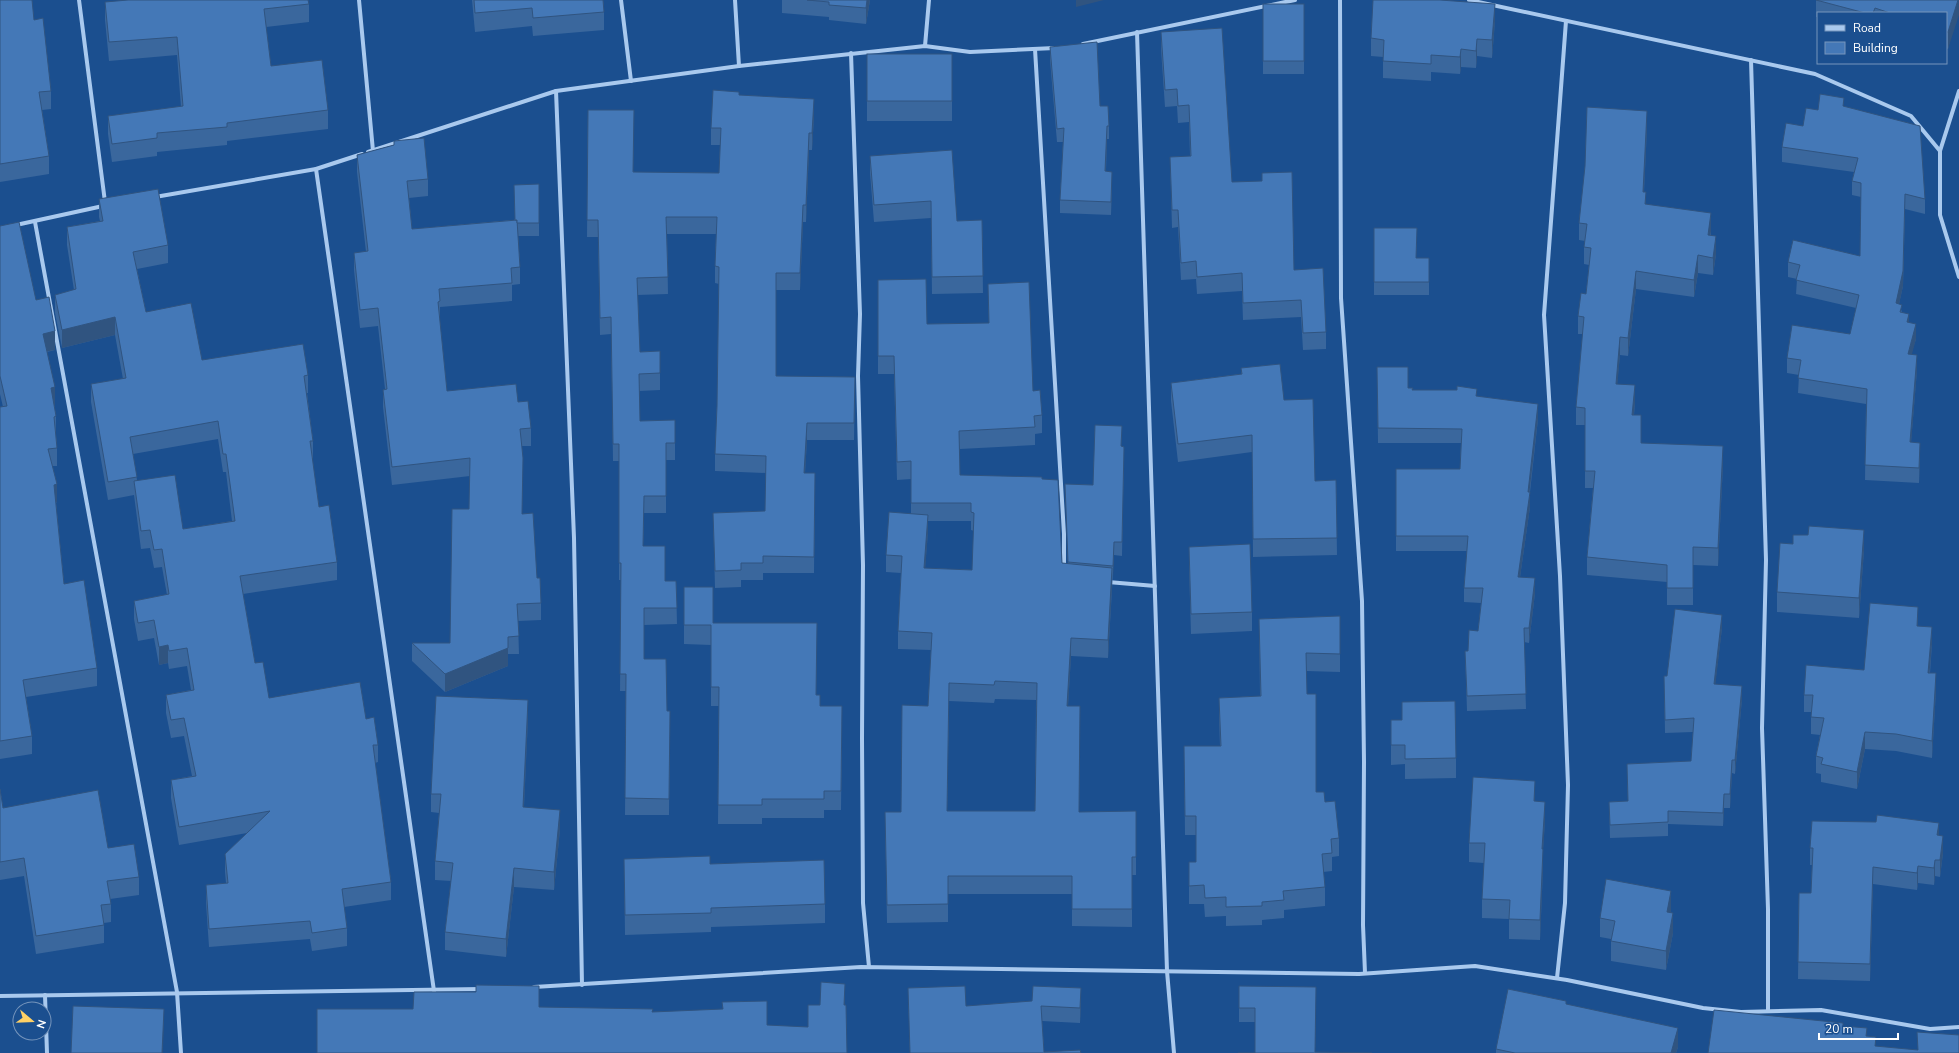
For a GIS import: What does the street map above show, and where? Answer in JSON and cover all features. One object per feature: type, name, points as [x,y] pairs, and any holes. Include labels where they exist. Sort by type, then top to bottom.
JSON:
[{"type":"street","points":[[79,0],[106,205]]},
{"type":"street","points":[[359,0],[373,151]]},
{"type":"street","points":[[621,0],[631,81]]},
{"type":"street","points":[[735,0],[739,66]]},
{"type":"street","points":[[925,46],[929,0]]},
{"type":"street","points":[[1078,45],[1295,0]]},
{"type":"street","points":[[1340,0],[1341,298],[1362,601],[1364,762],[1363,925],[1365,973]]},
{"type":"street","points":[[1469,0],[1815,74],[1911,116],[1940,151]]},
{"type":"street","points":[[1557,978],[1565,903],[1568,785],[1560,576],[1544,315],[1566,21]]},
{"type":"street","points":[[1137,32],[1167,971],[1174,1053]]},
{"type":"street","points":[[152,197],[316,169],[556,92],[739,66],[925,46],[970,52],[1063,47]]},
{"type":"street","points":[[1035,49],[1064,534],[1064,571]]},
{"type":"street","points":[[851,53],[860,314],[858,376],[863,565],[863,903],[869,967]]},
{"type":"street","points":[[1751,60],[1766,560],[1762,728],[1768,909],[1768,1011]]},
{"type":"street","points":[[1959,91],[1940,151],[1940,215],[1959,277]]},
{"type":"street","points":[[556,92],[574,538],[582,985]]},
{"type":"street","points":[[316,169],[434,991]]},
{"type":"street","points":[[7,227],[113,204]]},
{"type":"street","points":[[35,222],[177,992],[181,1053]]},
{"type":"street","points":[[1102,582],[1155,586]]},
{"type":"street","points":[[527,987],[582,985],[869,967],[1365,973],[1475,966],[1557,978],[1703,1008],[1741,1012],[1822,1010],[1930,1029],[1959,1027]]},
{"type":"street","points":[[0,996],[177,992],[434,991],[489,989]]},
{"type":"street","points":[[45,995],[47,1053]]},
{"type":"building","points":[[0,0],[32,0],[34,20],[43,18],[51,91],[39,92],[49,156],[0,164]]},
{"type":"building","points":[[128,0],[308,0],[309,4],[264,9],[271,66],[322,60],[328,110],[227,123],[227,127],[157,133],[157,138],[112,144],[108,116],[183,106],[177,37],[109,42],[105,2]]},
{"type":"building","points":[[474,0],[603,0],[604,12],[533,18],[532,8],[475,13]]},
{"type":"building","points":[[807,0],[867,0],[866,8],[829,5],[829,2]]},
{"type":"building","points":[[1373,0],[1440,0],[1495,4],[1492,40],[1477,39],[1476,51],[1461,49],[1460,57],[1431,55],[1431,64],[1383,61],[1384,40],[1371,38]]},
{"type":"building","points":[[1816,0],[1958,0],[1948,32],[1947,12],[1887,12],[1875,8],[1873,12],[1861,12]]},
{"type":"building","points":[[1263,4],[1304,4],[1304,61],[1263,61]]},
{"type":"building","points":[[1222,28],[1232,182],[1262,181],[1262,173],[1292,172],[1294,270],[1323,268],[1326,332],[1303,333],[1301,300],[1243,303],[1242,273],[1197,277],[1196,261],[1181,263],[1178,210],[1172,210],[1170,157],[1191,156],[1189,105],[1178,106],[1177,89],[1165,90],[1161,32]]},
{"type":"building","points":[[1097,42],[1100,106],[1108,106],[1109,126],[1107,126],[1105,171],[1112,172],[1111,202],[1060,200],[1064,128],[1057,129],[1050,47]]},
{"type":"building","points":[[867,54],[952,54],[952,101],[867,101]]},
{"type":"building","points":[[713,90],[739,92],[739,95],[814,99],[812,133],[809,133],[806,205],[803,205],[800,273],[776,273],[776,376],[855,377],[854,423],[807,423],[804,473],[815,473],[814,557],[763,556],[763,563],[741,563],[741,570],[715,571],[713,513],[765,511],[766,456],[715,454],[719,267],[715,266],[717,217],[666,217],[668,277],[637,278],[640,352],[660,351],[660,373],[639,374],[640,421],[675,420],[675,443],[666,443],[666,496],[644,496],[643,546],[665,546],[665,581],[676,581],[677,608],[644,608],[644,659],[666,659],[667,711],[670,711],[669,799],[625,798],[626,674],[620,674],[621,563],[619,563],[619,444],[613,444],[611,317],[600,318],[598,220],[587,220],[588,110],[634,110],[633,172],[719,173],[721,128],[711,128]]},
{"type":"building","points":[[1820,94],[1844,98],[1843,106],[1920,126],[1925,199],[1905,194],[1903,271],[1896,303],[1902,305],[1900,312],[1909,314],[1907,322],[1916,324],[1908,354],[1917,355],[1910,442],[1920,443],[1919,468],[1865,465],[1867,389],[1798,378],[1801,360],[1787,358],[1792,325],[1850,334],[1859,295],[1796,280],[1800,265],[1788,262],[1793,240],[1860,256],[1861,183],[1852,181],[1858,158],[1782,147],[1786,123],[1803,126],[1806,108],[1818,110]]},
{"type":"building","points":[[1587,107],[1647,111],[1643,192],[1646,192],[1645,204],[1711,213],[1708,235],[1716,236],[1713,258],[1698,255],[1694,280],[1636,271],[1628,338],[1620,337],[1616,384],[1635,385],[1632,415],[1641,415],[1641,443],[1723,446],[1718,548],[1693,547],[1693,588],[1667,588],[1667,565],[1587,557],[1595,471],[1585,471],[1585,408],[1576,407],[1584,317],[1578,316],[1581,293],[1586,294],[1591,248],[1584,247],[1587,224],[1579,223],[1585,166]]},
{"type":"building","points":[[424,138],[428,179],[407,181],[412,229],[517,220],[520,267],[511,268],[512,283],[439,289],[440,301],[438,302],[447,391],[516,384],[518,402],[528,401],[531,428],[520,429],[523,458],[522,514],[533,513],[537,578],[540,578],[541,603],[517,604],[519,636],[508,637],[508,648],[445,674],[412,643],[450,643],[452,509],[469,509],[470,458],[392,467],[383,390],[387,389],[378,308],[360,310],[354,253],[368,251],[357,155],[394,145],[394,141]]},
{"type":"building","points":[[952,150],[957,221],[982,220],[983,276],[932,277],[931,201],[874,205],[870,156]]},
{"type":"building","points":[[539,184],[539,223],[517,223],[517,220],[515,220],[514,185]]},
{"type":"building","points":[[158,189],[168,245],[133,252],[146,312],[191,303],[202,360],[303,344],[308,375],[304,376],[313,441],[310,441],[319,507],[329,505],[337,562],[240,576],[255,663],[263,662],[269,698],[360,682],[366,719],[374,717],[378,745],[373,745],[391,882],[342,889],[347,928],[312,933],[310,921],[209,929],[206,885],[228,883],[225,854],[270,811],[179,827],[171,780],[196,776],[184,718],[171,720],[166,695],[194,690],[187,648],[169,651],[168,645],[159,647],[154,620],[138,623],[134,601],[169,594],[162,549],[154,550],[150,530],[141,531],[134,481],[175,475],[183,529],[235,521],[226,454],[223,454],[218,421],[130,437],[137,477],[108,482],[91,384],[126,378],[115,317],[62,330],[55,295],[76,289],[67,227],[103,221],[99,199]]},
{"type":"building","points":[[19,222],[36,300],[49,297],[55,331],[43,334],[55,387],[51,388],[56,416],[54,417],[57,448],[48,449],[57,484],[54,485],[64,584],[84,580],[97,668],[23,680],[32,736],[0,741],[0,407],[7,406],[0,376],[0,226]]},
{"type":"building","points":[[1374,228],[1417,228],[1416,258],[1429,258],[1429,282],[1374,282]]},
{"type":"building","points":[[926,279],[927,324],[989,323],[988,284],[1029,282],[1033,391],[1040,390],[1042,415],[1034,416],[1035,427],[959,431],[960,475],[1042,477],[1042,479],[1058,480],[1062,563],[1112,568],[1108,640],[1071,638],[1067,706],[1080,706],[1079,812],[1136,811],[1136,857],[1132,857],[1132,909],[1072,909],[1072,876],[948,876],[948,904],[887,905],[885,812],[901,812],[902,705],[928,706],[932,633],[898,631],[902,556],[886,555],[889,512],[928,515],[924,568],[972,570],[974,513],[971,512],[971,503],[911,503],[911,461],[897,462],[894,356],[878,356],[878,280]],"holes":[[[995,681],[1037,683],[1035,811],[947,811],[949,683],[994,685]]]},
{"type":"building","points":[[1280,364],[1284,400],[1313,399],[1315,481],[1336,480],[1337,538],[1253,539],[1252,435],[1178,444],[1171,383],[1242,374],[1241,368]]},
{"type":"building","points":[[1377,367],[1408,367],[1408,388],[1413,388],[1412,390],[1457,390],[1457,386],[1477,389],[1476,396],[1538,404],[1528,492],[1530,492],[1518,577],[1535,578],[1529,628],[1524,628],[1526,694],[1467,696],[1465,651],[1468,651],[1469,630],[1478,631],[1483,588],[1464,588],[1468,536],[1396,536],[1396,469],[1460,469],[1462,429],[1378,428]]},
{"type":"building","points":[[1095,425],[1122,426],[1121,446],[1124,447],[1122,542],[1114,542],[1113,566],[1068,562],[1065,484],[1093,485]]},
{"type":"building","points":[[1809,526],[1864,530],[1859,598],[1777,592],[1780,543],[1793,544],[1793,535],[1808,535]]},
{"type":"building","points":[[1250,544],[1252,612],[1191,614],[1189,547]]},
{"type":"building","points":[[684,587],[713,587],[713,623],[817,623],[816,695],[820,695],[820,706],[842,706],[841,791],[824,791],[824,799],[762,799],[762,805],[718,805],[719,687],[711,687],[711,625],[684,625]]},
{"type":"building","points":[[1870,603],[1918,607],[1917,626],[1932,627],[1928,673],[1936,673],[1932,741],[1896,734],[1865,732],[1857,772],[1821,764],[1823,758],[1816,756],[1824,718],[1811,717],[1813,695],[1804,695],[1806,665],[1864,670]]},
{"type":"building","points":[[1675,609],[1722,615],[1714,684],[1742,686],[1735,760],[1732,760],[1730,794],[1724,794],[1723,813],[1668,811],[1668,822],[1610,825],[1609,802],[1628,801],[1627,764],[1691,761],[1694,718],[1665,720],[1664,676],[1667,676]]},
{"type":"building","points":[[1340,616],[1340,654],[1306,653],[1307,694],[1316,694],[1316,792],[1324,792],[1325,802],[1335,801],[1339,838],[1331,839],[1332,853],[1322,854],[1325,887],[1283,891],[1284,900],[1262,902],[1262,906],[1226,907],[1226,897],[1205,898],[1204,885],[1189,886],[1189,862],[1196,862],[1196,816],[1185,816],[1184,746],[1221,746],[1219,698],[1261,696],[1259,619]]},
{"type":"building","points":[[436,696],[528,700],[523,807],[560,810],[554,872],[514,868],[506,939],[445,932],[453,863],[435,861],[441,794],[431,794]]},
{"type":"building","points":[[1455,701],[1456,758],[1405,759],[1405,745],[1391,745],[1391,720],[1402,720],[1402,702]]},
{"type":"building","points":[[1473,777],[1535,781],[1534,801],[1545,802],[1540,920],[1509,919],[1510,900],[1482,899],[1485,843],[1469,843]]},
{"type":"building","points":[[0,789],[3,808],[98,790],[108,848],[134,844],[139,877],[107,881],[111,904],[101,905],[104,925],[36,936],[24,858],[0,862]]},
{"type":"building","points":[[1877,815],[1939,823],[1937,835],[1943,836],[1940,860],[1935,860],[1934,868],[1918,866],[1917,873],[1873,867],[1870,964],[1798,962],[1799,893],[1811,893],[1813,848],[1810,848],[1812,821],[1876,822]]},
{"type":"building","points":[[710,856],[710,864],[824,860],[825,904],[711,908],[711,913],[625,915],[624,859]]},
{"type":"building","points":[[1606,879],[1671,891],[1667,912],[1673,913],[1666,951],[1611,941],[1615,921],[1600,918]]},
{"type":"building","points":[[821,982],[845,984],[844,1005],[846,1005],[847,1053],[317,1053],[317,1009],[413,1009],[414,992],[476,992],[476,985],[539,986],[539,1007],[653,1009],[652,1012],[723,1009],[722,1002],[767,1001],[767,1025],[808,1027],[808,1005],[820,1005]]},
{"type":"building","points":[[965,986],[966,1006],[1032,1001],[1033,986],[1081,988],[1080,1008],[1041,1006],[1044,1052],[1080,1050],[1081,1053],[910,1053],[908,988]]},
{"type":"building","points":[[1239,986],[1316,987],[1315,1052],[1372,1053],[1255,1053],[1255,1008],[1239,1008]]},
{"type":"building","points":[[1508,989],[1566,1001],[1566,1004],[1678,1028],[1671,1053],[1515,1053],[1496,1049]]},
{"type":"building","points":[[73,1006],[164,1009],[162,1053],[71,1053]]},
{"type":"building","points":[[1714,1010],[1843,1023],[1843,1026],[1867,1028],[1866,1036],[1876,1037],[1875,1046],[1918,1050],[1917,1032],[1959,1035],[1959,1053],[1708,1053]]}]
